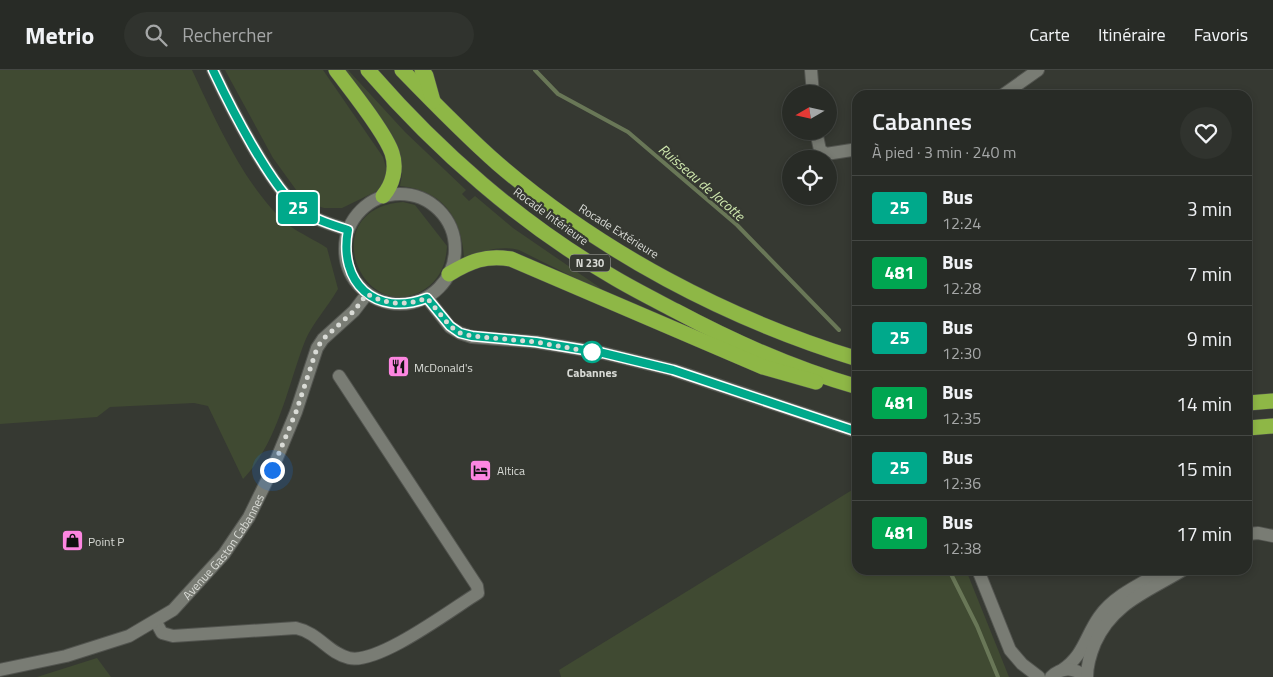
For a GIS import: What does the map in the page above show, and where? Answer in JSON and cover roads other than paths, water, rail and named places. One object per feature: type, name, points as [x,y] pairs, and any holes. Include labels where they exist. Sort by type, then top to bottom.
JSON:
[{"type":"highway","points":[[336,70],[392,152],[394,175],[390,187],[383,196]]},
{"type":"highway","name":"Rocade Intérieure","points":[[368,70],[411,116],[461,164],[512,208],[612,277],[706,327],[768,355],[852,384]]},
{"type":"highway","name":"Rocade Extérieure","points":[[402,70],[497,163],[579,224],[627,256],[728,309],[772,329],[852,357]]},
{"type":"highway","points":[[422,70],[426,76],[434,102]]},
{"type":"highway","points":[[449,274],[480,258],[493,256],[511,259],[762,367],[852,390]]},
{"type":"highway","points":[[1252,403],[1273,401]]},
{"type":"highway","points":[[1252,428],[1273,426]]},
{"type":"street","points":[[213,70],[264,164],[289,201],[302,212],[348,230]]},
{"type":"street","points":[[811,70],[812,85]]},
{"type":"street","points":[[1010,90],[1038,70]]},
{"type":"street","points":[[818,140],[820,150],[826,154],[852,150]]},
{"type":"street","points":[[402,193],[420,197],[436,206],[448,221],[454,238],[455,256],[449,274],[440,288],[427,298],[412,303],[396,305],[381,301],[367,294],[355,281],[347,265],[344,247],[348,230],[356,215],[368,203],[383,196],[402,193]]},
{"type":"street","name":"Avenue Gaston Cabannes","points":[[0,670],[89,649],[129,636],[174,610],[205,577],[249,517],[272,470],[317,348],[323,339],[354,311],[367,294]]},
{"type":"street","points":[[427,298],[450,326],[460,333],[472,336],[536,342],[603,353],[673,370],[852,430]]},
{"type":"street","points":[[156,622],[162,633],[173,636],[296,628],[309,630],[338,653],[350,658],[363,659],[388,649],[478,593],[477,586],[339,376]]},
{"type":"street","points":[[1252,526],[1273,528]]},
{"type":"street","points":[[1252,534],[1273,536]]},
{"type":"street","points":[[980,575],[1010,650],[1022,664],[1039,677]]},
{"type":"street","points":[[1051,677],[1080,655],[1099,616],[1111,603],[1157,575]]},
{"type":"street","points":[[1062,670],[1076,671],[1086,677],[1088,659],[1107,620],[1116,611],[1175,575]]},
{"type":"waterway","name":"Ruisseau de Jacotte","points":[[535,70],[558,94],[628,132],[737,225],[839,330]]},
{"type":"waterway","name":"Ruisseau de Jacotte","points":[[952,575],[977,626],[998,677]]},
{"type":"place","name":"Cabannes","points":[[592,352]]},
{"type":"place","name":"McDonald's","points":[[398,367]]},
{"type":"place","name":"Altica","points":[[481,470]]},
{"type":"place","name":"Point P","points":[[72,541]]}]
